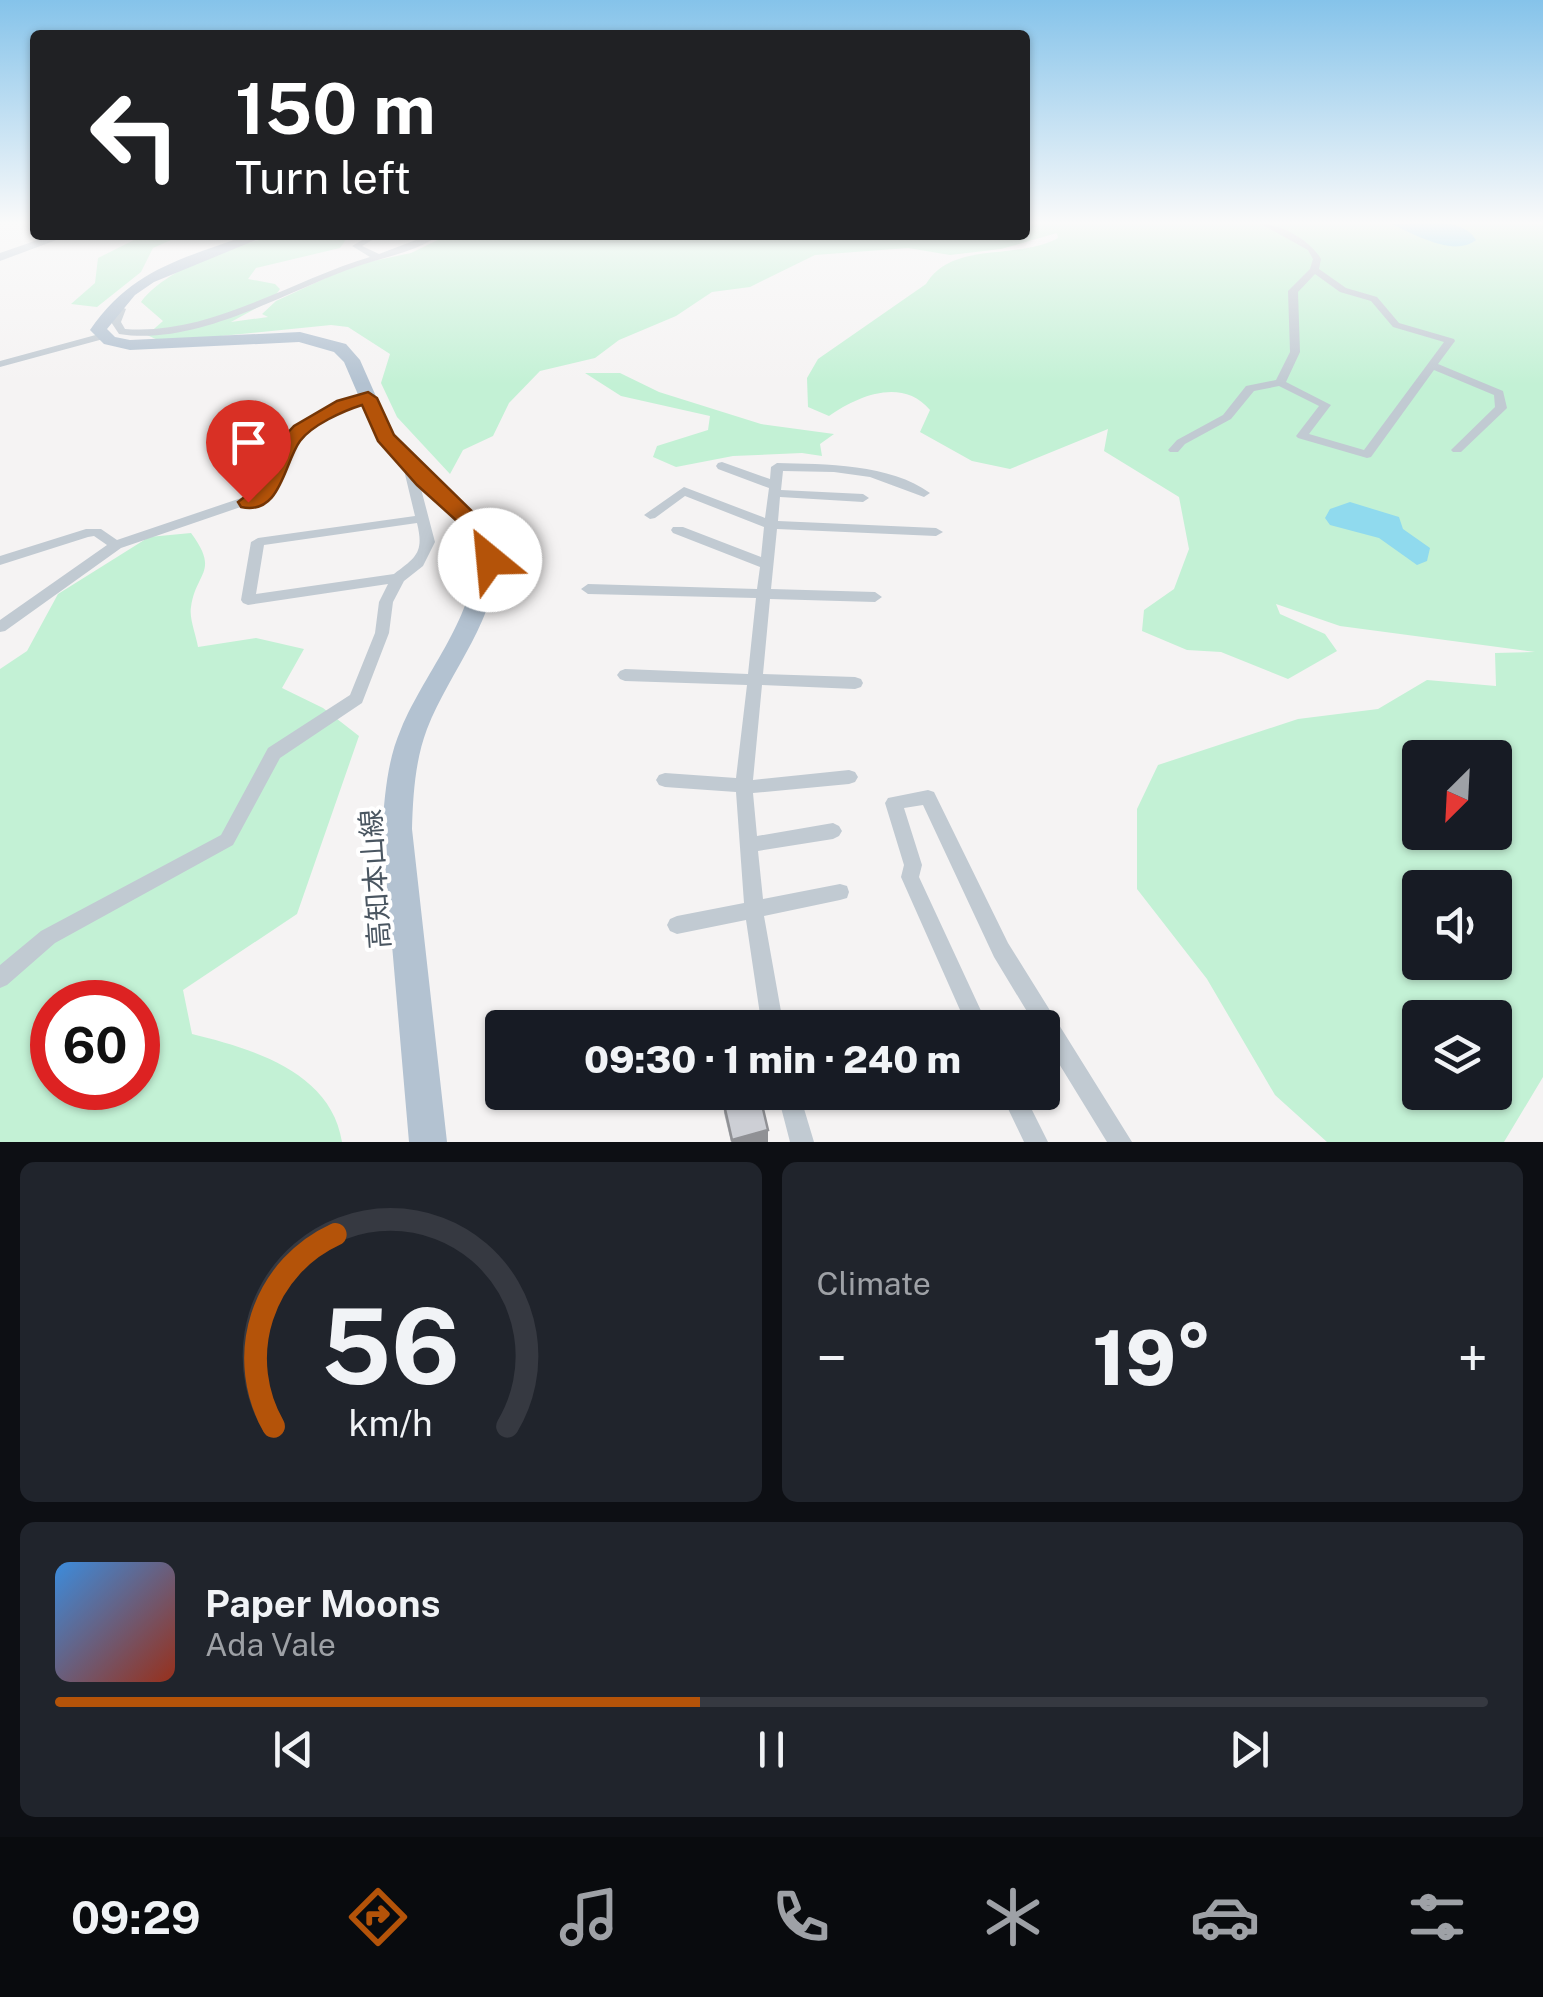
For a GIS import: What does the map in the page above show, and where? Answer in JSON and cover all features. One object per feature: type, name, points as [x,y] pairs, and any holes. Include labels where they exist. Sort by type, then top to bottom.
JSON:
[{"type":"main road","points":[[103,336],[98,330],[114,308],[151,277]]},
{"type":"main road","name":"高知本山線","points":[[103,336],[117,343],[147,346],[314,338],[340,348],[352,360],[385,437],[487,542],[490,560],[486,585],[414,728],[399,790],[397,829],[428,1142]]},
{"type":"street","points":[[114,308],[121,310],[116,322],[122,332],[155,334],[323,277]]},
{"type":"street","points":[[1280,383],[1295,352],[1294,291],[1307,277]]},
{"type":"street","points":[[1174,450],[1181,442],[1227,418],[1250,388],[1280,383],[1325,405],[1302,436],[1367,454],[1450,341],[1396,325],[1374,299],[1343,290],[1325,277]]},
{"type":"street","points":[[0,364],[103,336]]},
{"type":"street","points":[[1432,365],[1499,393],[1501,408],[1456,450]]},
{"type":"street","points":[[0,627],[116,546],[248,502],[270,488],[289,441],[300,430],[344,405],[368,398]]},
{"type":"street","points":[[409,466],[428,542],[418,564],[398,578],[248,600],[258,542],[420,519]]},
{"type":"street","points":[[722,466],[776,489],[863,498]]},
{"type":"street","points":[[770,1010],[754,911],[744,784],[752,680],[778,467],[846,468],[896,478],[924,493]]},
{"type":"street","points":[[650,515],[684,491],[771,525],[936,532]]},
{"type":"street","points":[[678,530],[766,564]]},
{"type":"street","points":[[0,560],[86,533],[96,532],[116,546]]},
{"type":"street","points":[[0,978],[48,937],[227,840],[274,753],[356,699],[398,578]]},
{"type":"street","points":[[588,589],[875,598]]},
{"type":"street","points":[[625,674],[856,683]]},
{"type":"street","points":[[665,780],[760,787],[849,777]]},
{"type":"street","points":[[971,1010],[910,876],[913,865],[894,803],[928,797],[1001,950],[1038,1010]]},
{"type":"street","points":[[749,845],[833,832]]},
{"type":"street","points":[[677,925],[840,892]]},
{"type":"street","points":[[1060,1045],[1120,1142]]},
{"type":"street","points":[[793,1110],[802,1142]]},
{"type":"street","points":[[1020,1110],[1036,1142]]},
{"type":"green space","points":[[96,277],[134,277],[97,307],[71,304],[95,283]]},
{"type":"green space","points":[[170,277],[249,277],[280,289],[273,299],[231,322],[268,317],[262,314],[276,301],[327,277],[770,277],[750,287],[712,292],[676,316],[619,340],[595,358],[540,371],[509,403],[493,436],[463,450],[450,474],[397,417],[381,383],[390,354],[348,327],[331,325],[162,342],[147,335],[163,321],[141,302]]},
{"type":"green space","points":[[932,277],[1543,277],[1543,1077],[1504,1142],[1327,1142],[1275,1095],[1207,979],[1137,889],[1137,809],[1158,765],[1298,719],[1378,709],[1427,680],[1496,686],[1495,653],[1535,652],[1340,626],[1276,604],[1280,614],[1325,634],[1337,651],[1288,679],[1221,652],[1187,650],[1142,631],[1144,610],[1174,589],[1189,549],[1179,497],[1104,451],[1108,429],[1010,469],[972,461],[920,432],[930,410],[906,394],[866,397],[829,416],[808,407],[807,378],[818,359]]},
{"type":"green space","points":[[585,373],[620,373],[659,392],[761,424],[834,434],[820,444],[822,456],[733,456],[676,467],[653,457],[657,446],[708,430],[710,416],[621,396]]},
{"type":"green space","points":[[191,533],[205,564],[191,611],[198,647],[256,638],[304,649],[282,688],[323,708],[359,736],[297,914],[183,990],[192,1034],[263,1056],[306,1081],[335,1118],[342,1142],[0,1142],[0,669],[27,651],[58,594],[149,537]]},
{"type":"water","points":[[1350,502],[1399,517],[1403,529],[1430,548],[1427,561],[1417,565],[1379,538],[1330,525],[1325,518],[1330,509]]},
{"type":"building","points":[[725,1110],[763,1110],[768,1130],[732,1140]]},
{"type":"route","points":[[248,502],[270,488],[289,441],[300,430],[344,405],[368,398],[385,437],[424,480],[476,527],[487,542],[490,560]]}]
